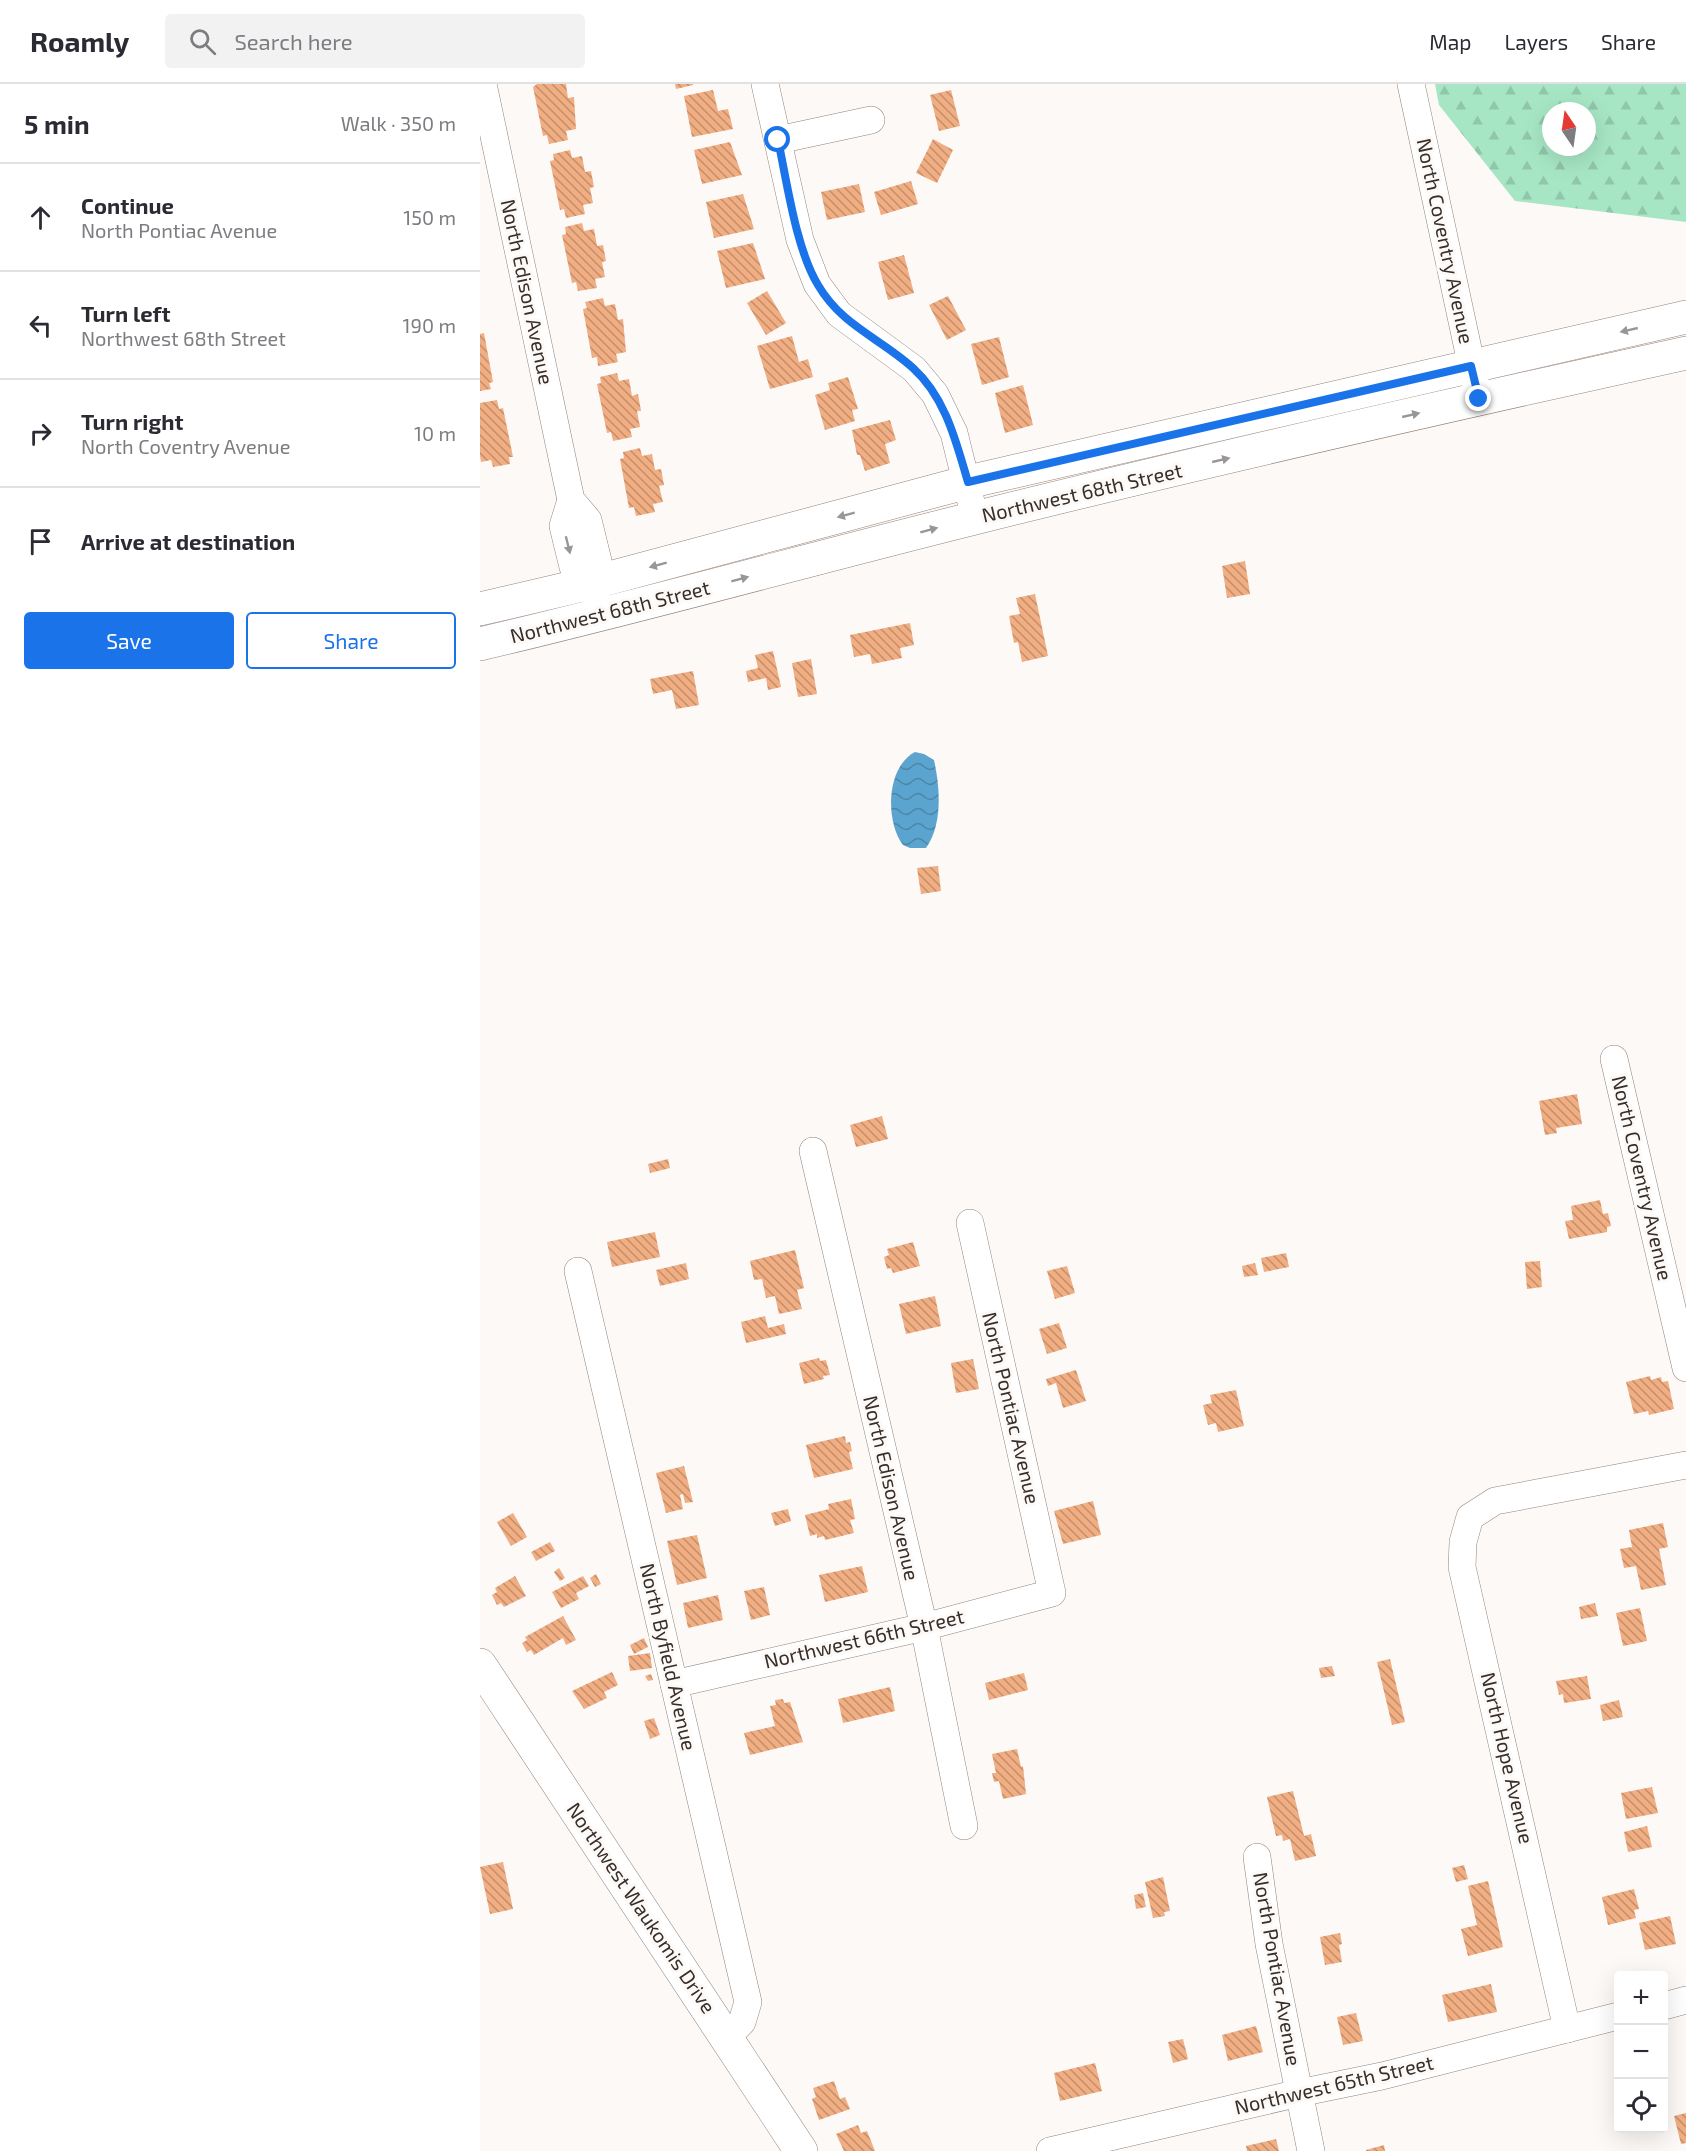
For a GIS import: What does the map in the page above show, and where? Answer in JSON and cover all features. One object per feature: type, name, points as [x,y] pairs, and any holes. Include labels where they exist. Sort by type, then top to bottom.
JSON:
[{"type":"main road","name":"Northwest 68th Street","points":[[480,609],[591,583],[968,482],[1686,317]]},
{"type":"main road","name":"Northwest 68th Street","points":[[480,644],[601,616],[975,518],[1479,399],[1686,353]]},
{"type":"main road","name":"Northwest Waukomis Drive","points":[[480,1665],[801,2151]]},
{"type":"street","name":"North Edison Avenue","points":[[483,84],[571,500],[588,520],[598,561],[591,583],[601,616]]},
{"type":"street","points":[[765,84],[800,240],[817,284],[838,314],[914,369],[935,394],[954,433],[968,482],[975,518]]},
{"type":"street","name":"North Coventry Avenue","points":[[1411,84],[1479,399]]},
{"type":"street","points":[[778,140],[871,120]]},
{"type":"street","name":"North Coventry Avenue","points":[[1614,1059],[1686,1368]]},
{"type":"street","name":"North Edison Avenue","points":[[813,1151],[924,1627],[964,1826]]},
{"type":"street","name":"North Pontiac Avenue","points":[[970,1223],[1052,1593]]},
{"type":"street","name":"North Byfield Avenue","points":[[578,1271],[748,2002],[742,2022],[727,2037]]},
{"type":"street","name":"North Hope Avenue","points":[[1567,2029],[1462,1567],[1463,1542],[1470,1516],[1495,1501],[1686,1465]]},
{"type":"street","name":"Northwest 66th Street","points":[[674,1683],[924,1627],[1052,1593]]},
{"type":"street","name":"North Pontiac Avenue","points":[[1257,1857],[1269,1944],[1311,2151]]},
{"type":"street","points":[[1668,2005],[1686,2000]]},
{"type":"street","name":"Northwest 65th Street","points":[[1050,2151],[1299,2092],[1382,2076],[1614,2017]]},
{"type":"green space","points":[[1435,84],[1686,84],[1686,222],[1515,201],[1439,105]]},
{"type":"water","points":[[915,752],[934,760],[938,782],[938,817],[926,848],[910,848],[903,845],[897,835],[891,809],[891,795],[898,769],[905,759]]},
{"type":"building","points":[[537,84],[566,84],[568,98],[574,97],[576,129],[566,131],[568,140],[549,144],[547,135],[543,136],[533,87]]},
{"type":"building","points":[[675,84],[693,84],[693,85],[676,89]]},
{"type":"building","points":[[713,90],[718,111],[728,109],[733,129],[692,137],[684,96]]},
{"type":"building","points":[[951,90],[960,126],[939,131],[930,95]]},
{"type":"building","points":[[933,139],[953,150],[937,183],[916,173]]},
{"type":"building","points":[[730,142],[742,175],[702,184],[694,150]]},
{"type":"building","points":[[570,150],[572,158],[582,156],[585,172],[591,171],[594,187],[590,188],[593,203],[583,205],[585,214],[566,218],[564,209],[560,210],[550,161],[554,160],[553,154]]},
{"type":"building","points":[[911,181],[918,204],[881,215],[874,192]]},
{"type":"building","points":[[859,184],[865,212],[827,220],[821,192]]},
{"type":"building","points":[[743,194],[754,229],[714,238],[706,202]]},
{"type":"building","points":[[582,223],[584,231],[594,229],[597,246],[603,245],[606,261],[602,262],[605,277],[595,279],[597,288],[578,291],[576,282],[572,283],[562,235],[566,234],[565,227]]},
{"type":"building","points":[[753,243],[765,279],[726,288],[717,251]]},
{"type":"building","points":[[904,255],[914,293],[888,300],[878,262]]},
{"type":"building","points":[[767,291],[786,323],[766,335],[747,303]]},
{"type":"building","points":[[948,296],[966,330],[947,340],[929,305]]},
{"type":"building","points":[[603,298],[605,306],[615,304],[618,320],[623,319],[626,352],[616,354],[618,362],[598,366],[597,357],[592,358],[583,309],[587,308],[585,302]]},
{"type":"building","points":[[484,333],[493,382],[489,383],[491,389],[480,391],[480,334]]},
{"type":"building","points":[[792,336],[799,362],[808,359],[813,377],[770,389],[757,346]]},
{"type":"building","points":[[999,337],[1009,377],[982,385],[971,344]]},
{"type":"building","points":[[617,373],[619,381],[629,379],[632,396],[638,394],[641,411],[637,411],[640,427],[630,429],[632,437],[613,441],[611,432],[607,433],[597,384],[601,383],[600,377]]},
{"type":"building","points":[[848,377],[858,409],[852,410],[855,421],[825,430],[815,395],[830,390],[828,383]]},
{"type":"building","points":[[1023,385],[1033,425],[1005,433],[995,393]]},
{"type":"building","points":[[497,400],[499,409],[503,408],[513,457],[509,457],[510,464],[493,467],[491,460],[481,462],[480,403]]},
{"type":"building","points":[[890,420],[896,440],[885,444],[890,463],[865,471],[860,455],[857,455],[852,430]]},
{"type":"building","points":[[640,448],[642,456],[652,454],[655,470],[661,469],[664,485],[659,486],[663,502],[653,504],[655,512],[636,516],[634,507],[629,508],[620,459],[624,458],[623,452]]},
{"type":"building","points":[[1245,561],[1250,594],[1227,598],[1222,566]]},
{"type":"building","points":[[1035,594],[1048,656],[1022,662],[1018,642],[1014,643],[1009,616],[1020,614],[1016,598]]},
{"type":"building","points":[[910,623],[914,645],[900,648],[902,658],[872,664],[870,654],[854,657],[850,635]]},
{"type":"building","points":[[773,651],[781,687],[768,690],[766,678],[748,682],[746,671],[758,668],[755,655]]},
{"type":"building","points":[[811,659],[817,694],[798,697],[792,663]]},
{"type":"building","points":[[693,671],[699,705],[676,709],[672,690],[653,694],[650,679]]},
{"type":"building","points":[[938,866],[941,891],[921,894],[917,868]]},
{"type":"building","points":[[1577,1094],[1582,1124],[1556,1128],[1557,1133],[1545,1135],[1539,1101]]},
{"type":"building","points":[[882,1116],[888,1139],[856,1147],[850,1125]]},
{"type":"building","points":[[668,1159],[670,1168],[650,1173],[648,1164]]},
{"type":"building","points":[[1600,1200],[1603,1214],[1608,1213],[1611,1226],[1607,1227],[1607,1232],[1569,1239],[1565,1221],[1573,1220],[1571,1206]]},
{"type":"building","points":[[655,1232],[660,1257],[612,1267],[607,1242]]},
{"type":"building","points":[[913,1242],[920,1266],[893,1273],[891,1268],[887,1269],[884,1257],[889,1255],[887,1249]]},
{"type":"building","points":[[795,1250],[804,1288],[797,1290],[802,1309],[779,1314],[775,1296],[766,1298],[762,1279],[754,1280],[750,1261]]},
{"type":"building","points":[[1286,1253],[1289,1267],[1264,1272],[1261,1258]]},
{"type":"building","points":[[1540,1261],[1542,1287],[1527,1289],[1525,1262]]},
{"type":"building","points":[[686,1263],[689,1279],[660,1286],[656,1270]]},
{"type":"building","points":[[1255,1263],[1258,1275],[1244,1277],[1242,1266]]},
{"type":"building","points":[[1067,1266],[1075,1293],[1055,1299],[1047,1271]]},
{"type":"building","points":[[935,1296],[941,1326],[906,1334],[899,1304]]},
{"type":"building","points":[[765,1316],[768,1328],[784,1324],[786,1334],[746,1343],[741,1322]]},
{"type":"building","points":[[1059,1323],[1067,1348],[1047,1354],[1039,1329]]},
{"type":"building","points":[[819,1358],[820,1361],[826,1360],[830,1375],[823,1376],[824,1379],[804,1384],[799,1363]]},
{"type":"building","points":[[973,1359],[979,1389],[956,1393],[951,1363]]},
{"type":"building","points":[[1076,1370],[1086,1401],[1063,1408],[1056,1383],[1048,1386],[1046,1379]]},
{"type":"building","points":[[1650,1376],[1651,1380],[1661,1377],[1662,1382],[1668,1381],[1674,1409],[1649,1415],[1648,1411],[1634,1414],[1626,1382]]},
{"type":"building","points":[[1236,1390],[1244,1426],[1218,1432],[1216,1423],[1208,1425],[1203,1405],[1212,1403],[1210,1395]]},
{"type":"building","points":[[845,1436],[846,1443],[850,1442],[852,1451],[849,1452],[853,1469],[814,1478],[806,1445]]},
{"type":"building","points":[[684,1466],[693,1502],[685,1503],[683,1494],[680,1495],[683,1509],[666,1513],[656,1473]]},
{"type":"building","points":[[851,1499],[855,1519],[850,1520],[854,1533],[825,1540],[824,1536],[817,1538],[817,1534],[810,1536],[805,1515],[829,1509],[828,1504]]},
{"type":"building","points":[[1093,1501],[1101,1535],[1063,1544],[1054,1511]]},
{"type":"building","points":[[788,1509],[791,1521],[775,1526],[771,1513]]},
{"type":"building","points":[[513,1513],[527,1537],[511,1546],[497,1522]]},
{"type":"building","points":[[1663,1523],[1668,1547],[1659,1549],[1666,1585],[1641,1590],[1636,1566],[1624,1568],[1620,1549],[1632,1547],[1629,1530]]},
{"type":"building","points":[[697,1535],[707,1578],[677,1585],[667,1541]]},
{"type":"building","points":[[550,1542],[555,1551],[536,1561],[531,1552]]},
{"type":"building","points":[[862,1566],[868,1592],[825,1602],[819,1575]]},
{"type":"building","points":[[559,1568],[565,1578],[560,1581],[554,1572]]},
{"type":"building","points":[[596,1574],[601,1584],[595,1587],[590,1578]]},
{"type":"building","points":[[515,1576],[526,1596],[504,1607],[501,1603],[497,1605],[492,1595],[497,1592],[495,1588]]},
{"type":"building","points":[[583,1576],[589,1586],[576,1593],[579,1599],[561,1608],[552,1592]]},
{"type":"building","points":[[764,1587],[770,1615],[751,1620],[744,1591]]},
{"type":"building","points":[[718,1595],[723,1620],[688,1628],[683,1603]]},
{"type":"building","points":[[1595,1603],[1598,1616],[1581,1619],[1579,1607]]},
{"type":"building","points":[[1640,1608],[1647,1641],[1623,1646],[1616,1613]]},
{"type":"building","points":[[563,1616],[576,1640],[566,1645],[563,1638],[534,1655],[531,1650],[527,1652],[522,1643],[527,1640],[525,1637]]},
{"type":"building","points":[[644,1638],[648,1647],[634,1654],[630,1645]]},
{"type":"building","points":[[650,1653],[652,1668],[630,1671],[628,1656]]},
{"type":"building","points":[[1390,1659],[1405,1722],[1392,1725],[1377,1662]]},
{"type":"building","points":[[1332,1666],[1335,1676],[1321,1678],[1319,1668]]},
{"type":"building","points":[[612,1672],[618,1685],[604,1692],[607,1698],[584,1709],[572,1691]]},
{"type":"building","points":[[1024,1673],[1028,1690],[989,1700],[985,1683]]},
{"type":"building","points":[[651,1674],[653,1680],[648,1681],[645,1676]]},
{"type":"building","points":[[1587,1676],[1591,1699],[1564,1703],[1563,1694],[1559,1695],[1556,1681]]},
{"type":"building","points":[[890,1687],[895,1711],[843,1723],[838,1699]]},
{"type":"building","points":[[783,1699],[784,1703],[790,1702],[803,1742],[750,1755],[744,1733],[775,1726],[770,1706],[776,1705],[775,1700]]},
{"type":"building","points":[[1619,1700],[1623,1717],[1603,1721],[1600,1705]]},
{"type":"building","points":[[654,1718],[660,1735],[650,1739],[644,1721]]},
{"type":"building","points":[[1017,1749],[1021,1767],[1023,1766],[1026,1794],[1003,1799],[999,1781],[994,1782],[992,1773],[996,1773],[992,1754]]},
{"type":"building","points":[[1652,1787],[1658,1813],[1626,1819],[1621,1793]]},
{"type":"building","points":[[1293,1791],[1304,1836],[1311,1834],[1316,1856],[1295,1861],[1290,1839],[1283,1841],[1282,1835],[1276,1836],[1267,1797]]},
{"type":"building","points":[[1647,1826],[1652,1847],[1628,1852],[1624,1832]]},
{"type":"building","points":[[503,1862],[513,1909],[490,1914],[480,1867]]},
{"type":"building","points":[[1464,1865],[1468,1879],[1456,1882],[1452,1868]]},
{"type":"building","points":[[1163,1877],[1170,1911],[1164,1912],[1165,1916],[1153,1918],[1145,1882]]},
{"type":"building","points":[[1488,1881],[1503,1947],[1468,1956],[1461,1929],[1477,1925],[1468,1886]]},
{"type":"building","points":[[1634,1889],[1639,1909],[1634,1910],[1636,1918],[1608,1925],[1602,1897]]},
{"type":"building","points":[[1143,1893],[1146,1907],[1136,1909],[1134,1895]]},
{"type":"building","points":[[1670,1916],[1676,1944],[1645,1950],[1639,1923]]},
{"type":"building","points":[[1340,1933],[1342,1944],[1339,1945],[1342,1962],[1325,1965],[1320,1937]]},
{"type":"building","points":[[1491,1984],[1497,2012],[1448,2022],[1442,1995]]},
{"type":"building","points":[[1356,2013],[1363,2041],[1343,2045],[1337,2017]]},
{"type":"building","points":[[1256,2026],[1263,2052],[1228,2061],[1222,2035]]},
{"type":"building","points":[[1183,2039],[1188,2059],[1173,2063],[1168,2042]]},
{"type":"building","points":[[1095,2063],[1102,2091],[1060,2101],[1054,2073]]},
{"type":"building","points":[[834,2081],[840,2099],[845,2097],[850,2109],[819,2120],[812,2099],[816,2097],[813,2088]]},
{"type":"building","points":[[1686,2113],[1686,2143],[1681,2144],[1674,2116]]},
{"type":"building","points":[[858,2125],[861,2133],[867,2131],[875,2151],[844,2151],[836,2134]]},
{"type":"building","points":[[1276,2139],[1279,2151],[1247,2151],[1246,2146]]},
{"type":"building","points":[[1384,2145],[1385,2151],[1366,2151],[1366,2150]]},
{"type":"route","points":[[778,140],[800,240],[817,284],[838,314],[914,369],[935,394],[954,433],[968,482],[1471,366],[1479,399]]}]
